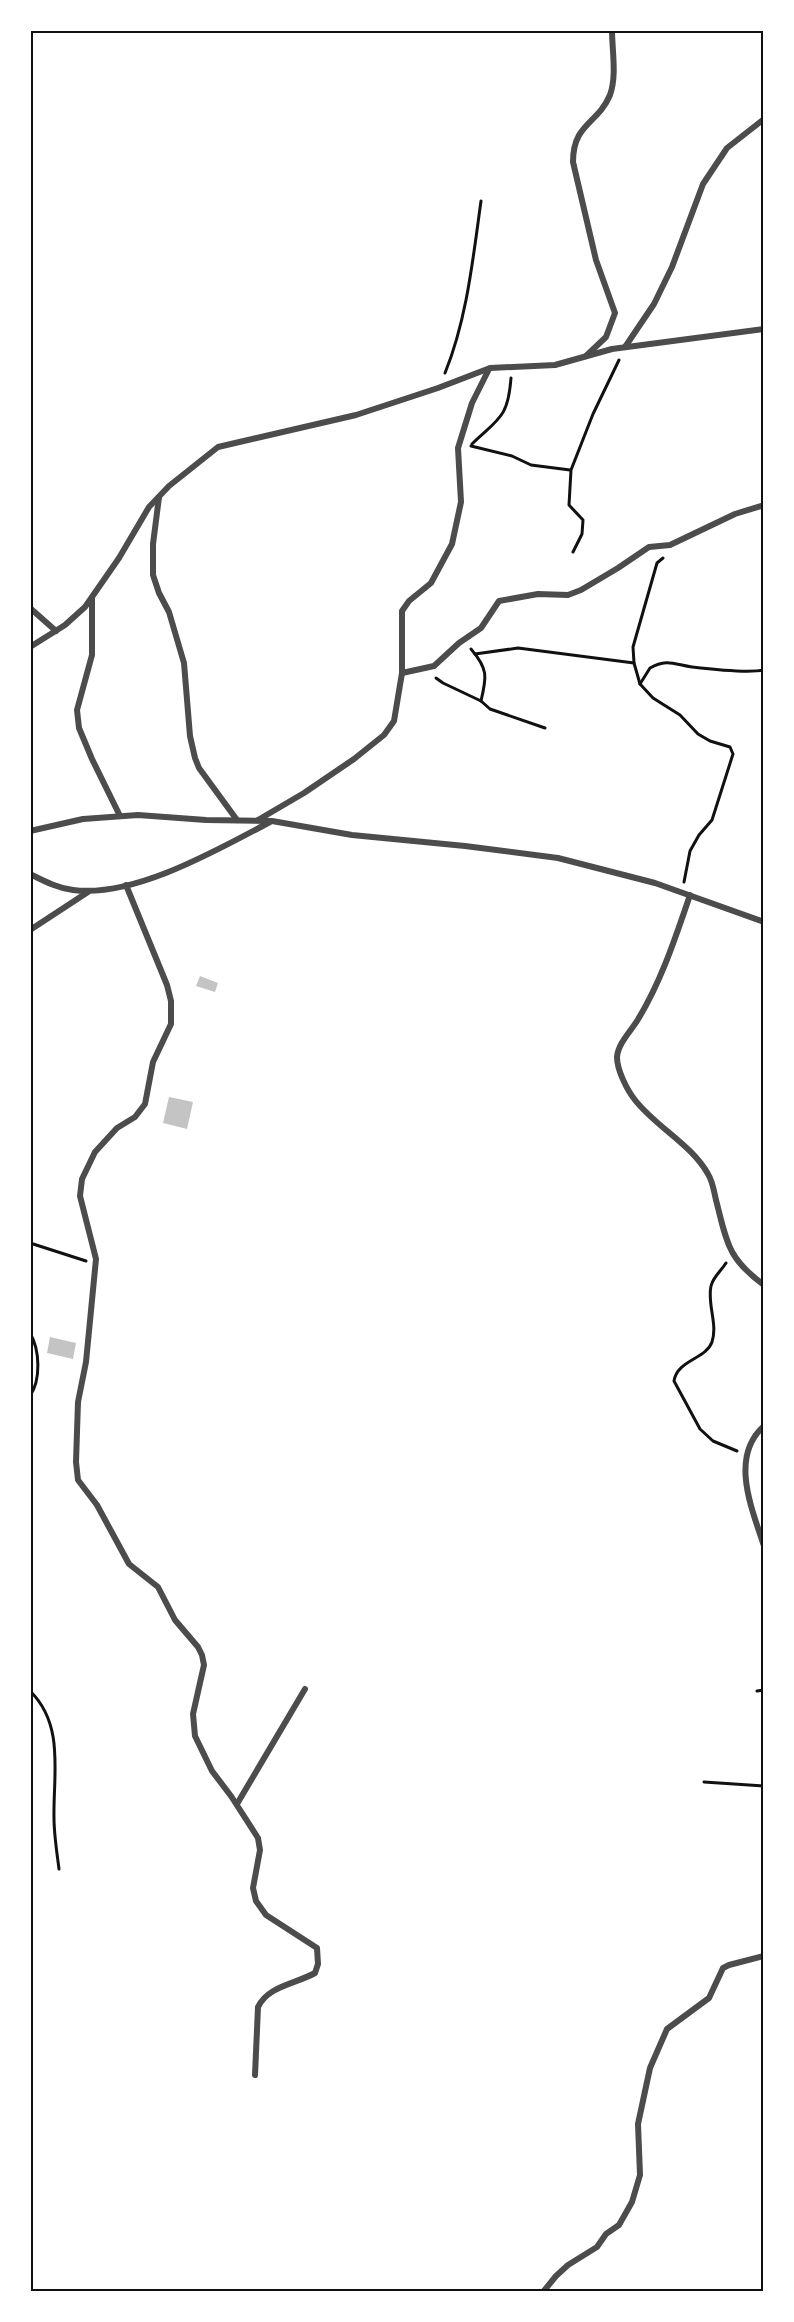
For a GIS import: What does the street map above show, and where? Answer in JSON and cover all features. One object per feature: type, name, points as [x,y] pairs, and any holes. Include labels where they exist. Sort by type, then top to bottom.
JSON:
[{"type":"street","points":[[585,356],[606,337],[615,313],[596,260],[573,154],[577,137],[610,94],[613,72],[612,30]]},
{"type":"street","points":[[625,347],[654,304],[703,184],[727,148],[764,119]]},
{"type":"street","points":[[30,647],[56,631],[85,607],[119,558],[149,507],[169,486],[218,447],[356,415],[490,368],[555,365],[625,347],[764,329]]},
{"type":"street","points":[[755,330],[764,334]]},
{"type":"street","points":[[257,820],[354,759],[384,735],[394,721],[402,673],[402,611],[409,601],[431,583],[452,544],[461,502],[458,448],[472,403],[490,368]]},
{"type":"street","points":[[159,496],[153,544],[153,574],[159,593],[169,612],[184,663],[190,736],[195,758],[199,768],[237,820]]},
{"type":"street","points":[[402,673],[434,666],[481,628],[502,599],[538,594],[568,595],[581,590],[649,547],[673,543],[735,514],[764,505]]},
{"type":"street","points":[[92,598],[92,655],[77,710],[79,728],[120,816]]},
{"type":"street","points":[[30,608],[56,631]]},
{"type":"street","points":[[30,831],[83,819],[138,815],[206,820],[272,821],[352,834],[558,858],[655,883],[764,922]]},
{"type":"street","points":[[30,874],[50,885],[71,890],[88,891],[126,885],[146,880],[208,854],[272,821]]},
{"type":"street","points":[[126,885],[167,985],[171,1000],[171,1024],[153,1062],[145,1104],[135,1117],[117,1128],[95,1152],[82,1179],[80,1196],[93,1243],[95,1264],[86,1362],[78,1402],[76,1462],[78,1480],[97,1505],[129,1564],[158,1587],[175,1620],[198,1647],[204,1665],[194,1714],[195,1736],[212,1771],[237,1804],[258,1838],[260,1850],[253,1888],[256,1901],[266,1915],[313,1943],[317,1948],[315,1973],[269,1992],[262,1998],[258,2007],[255,2075]]},
{"type":"street","points":[[30,930],[88,891]]},
{"type":"street","points":[[690,895],[663,974],[637,1021],[621,1044],[617,1057],[633,1098],[658,1125],[698,1158],[710,1176],[728,1246],[747,1273],[764,1284]]},
{"type":"street","points":[[764,1426],[752,1438],[748,1453],[746,1483],[754,1521],[764,1546]]},
{"type":"street","points":[[237,1804],[305,1689]]},
{"type":"street","points":[[543,2292],[568,2265],[597,2247],[606,2234],[619,2225],[633,2202],[640,2175],[638,2124],[650,2068],[667,2029],[709,1998],[723,1968],[764,1956]]},
{"type":"path","points":[[438,388],[456,346],[475,249],[481,201]]},
{"type":"path","points":[[573,552],[582,534],[583,520],[569,505],[571,470],[593,414],[625,347]]},
{"type":"path","points":[[457,459],[505,412],[510,393],[512,367]]},
{"type":"path","points":[[471,446],[512,456],[531,465],[571,470]]},
{"type":"path","points":[[673,543],[670,552],[657,563],[633,647],[634,663],[640,684],[645,692],[680,715],[699,734],[732,750],[732,758],[712,820],[699,835],[690,851],[683,893]]},
{"type":"path","points":[[464,640],[486,672],[481,701]]},
{"type":"path","points":[[475,654],[518,648],[634,663]]},
{"type":"path","points":[[640,684],[650,668],[672,663],[753,672],[764,670]]},
{"type":"path","points":[[425,669],[443,683],[481,701],[490,709],[545,728]]},
{"type":"path","points":[[30,1243],[95,1264]]},
{"type":"path","points":[[728,1246],[726,1262],[711,1286],[713,1340],[705,1352],[693,1358],[676,1373],[674,1381],[700,1429],[725,1448],[748,1453]]},
{"type":"path","points":[[30,1333],[38,1366],[36,1388],[30,1396]]},
{"type":"path","points":[[757,1691],[764,1690]]},
{"type":"path","points":[[30,1691],[44,1707],[57,1753],[54,1819],[58,1869]]},
{"type":"path","points":[[704,1782],[764,1786]]},
{"type":"building","points":[[200,976],[218,983],[215,992],[196,986]]},
{"type":"building","points":[[169,1097],[193,1102],[187,1129],[163,1123]]},
{"type":"building","points":[[50,1337],[76,1343],[73,1359],[47,1353]]}]
